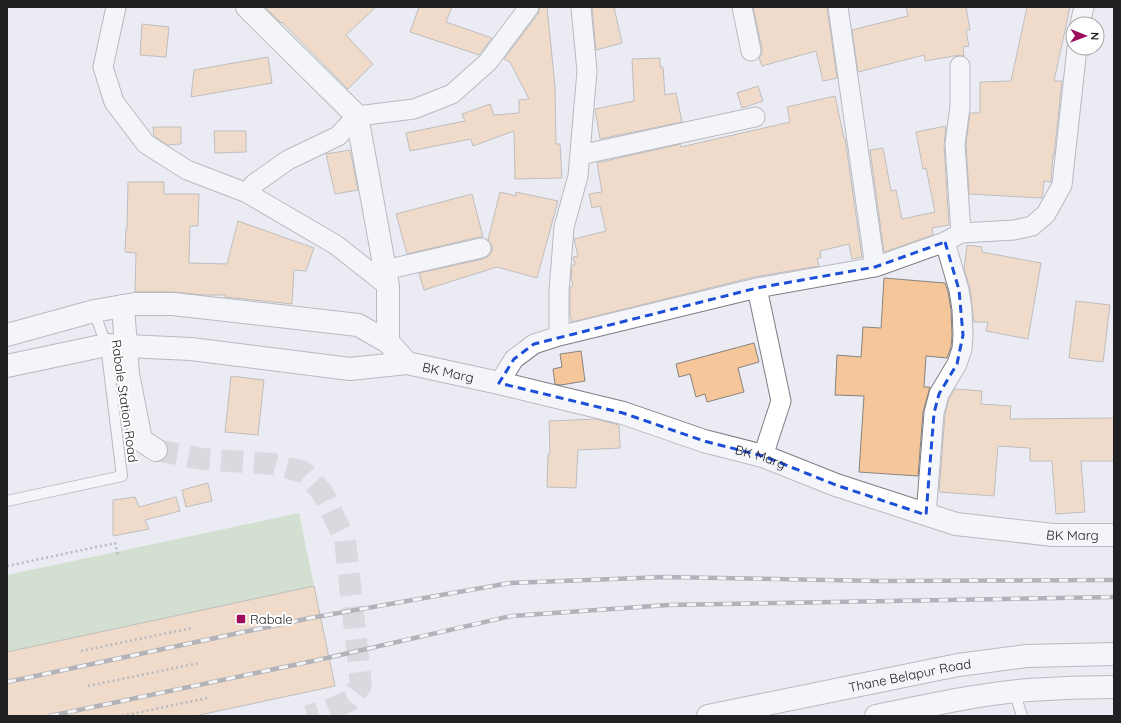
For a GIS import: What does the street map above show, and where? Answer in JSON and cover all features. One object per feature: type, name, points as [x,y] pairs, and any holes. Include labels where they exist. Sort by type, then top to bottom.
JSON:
[{"type":"street","points":[[116,7],[103,67],[114,102],[146,144],[187,170],[247,192],[336,245],[386,278]]},
{"type":"street","points":[[247,7],[357,116],[386,278],[388,342]]},
{"type":"street","points":[[247,192],[254,184],[288,160],[338,136],[357,116],[414,110],[452,94],[488,62],[529,7]]},
{"type":"street","points":[[559,336],[559,291],[564,227],[578,176],[587,71],[581,7]]},
{"type":"street","points":[[742,7],[751,51]]},
{"type":"street","points":[[838,7],[875,267]]},
{"type":"street","points":[[499,383],[514,359],[534,344],[559,336],[757,288],[875,267],[953,237],[1014,230],[1032,226],[1046,214],[1062,185],[1076,56]]},
{"type":"street","points":[[926,515],[934,413],[939,394],[957,364],[962,349],[964,335],[953,237],[955,144],[960,107],[960,66]]},
{"type":"street","points":[[580,154],[755,117]]},
{"type":"street","points":[[386,278],[480,248]]},
{"type":"street","points":[[757,288],[781,401],[763,456]]},
{"type":"street","points":[[7,334],[94,311],[135,304],[173,304],[358,325],[388,342],[407,363]]},
{"type":"street","points":[[123,306],[116,346],[128,374],[141,440],[156,450]]},
{"type":"street","name":"BK Marg","points":[[7,366],[116,346],[191,349],[350,369],[407,363],[499,383],[623,413],[704,441],[763,456],[836,485],[956,524],[1053,535],[1114,535]]},
{"type":"street","name":"Thane Belapur Road","points":[[708,716],[958,665],[1026,656],[1114,654]]},
{"type":"street","points":[[876,716],[963,698],[1014,691],[1114,687]]},
{"type":"lane","name":"Rabale Station Road","points":[[7,501],[122,476],[116,346],[94,311]]},
{"type":"lane","points":[[1014,691],[1022,716]]},
{"type":"path","points":[[7,566],[115,542],[118,555]]},
{"type":"path","points":[[81,651],[192,628]]},
{"type":"path","points":[[88,686],[199,663]]},
{"type":"path","points":[[122,716],[207,698]]},
{"type":"highlighted area","points":[[945,242],[959,290],[963,335],[957,364],[939,394],[934,413],[926,515],[836,485],[763,456],[704,441],[623,413],[499,383],[514,359],[534,344],[757,288],[875,267]]},
{"type":"green space","points":[[299,513],[314,586],[7,652],[7,575]]},
{"type":"building","points":[[265,7],[376,7],[346,35],[373,64],[348,89],[282,22],[281,23]]},
{"type":"building","points":[[419,7],[452,7],[446,22],[492,38],[479,55],[410,32]]},
{"type":"building","points":[[540,7],[547,7],[555,86],[556,144],[560,144],[562,178],[515,179],[514,131],[473,146],[471,139],[410,151],[406,133],[465,121],[462,114],[490,104],[494,115],[519,113],[519,100],[529,99],[510,62],[504,59],[538,14]]},
{"type":"building","points":[[592,7],[614,7],[622,43],[596,50]]},
{"type":"building","points":[[753,7],[827,7],[837,78],[823,81],[816,51],[762,66],[759,58],[762,54],[762,49]]},
{"type":"building","points":[[906,7],[966,7],[970,30],[966,30],[969,46],[963,47],[964,56],[960,55],[925,61],[924,55],[858,72],[852,30],[908,16]]},
{"type":"building","points":[[1027,7],[1070,7],[1068,16],[1065,16],[1065,30],[1054,81],[1062,81],[1051,182],[1044,181],[1042,198],[969,194],[966,144],[970,113],[980,113],[980,82],[1011,81]]},
{"type":"building","points":[[142,24],[169,27],[166,57],[140,55]]},
{"type":"building","points":[[268,57],[272,83],[191,97],[194,70]]},
{"type":"building","points":[[660,58],[660,67],[663,67],[665,95],[676,93],[682,122],[600,139],[595,109],[634,101],[632,59]]},
{"type":"building","points":[[758,86],[763,101],[742,108],[737,93]]},
{"type":"building","points":[[835,96],[845,138],[862,257],[852,259],[849,244],[820,251],[821,258],[817,258],[819,266],[754,277],[572,322],[570,315],[570,287],[573,286],[571,278],[572,265],[575,265],[573,257],[578,256],[574,239],[606,231],[600,206],[592,208],[589,194],[602,192],[597,163],[680,144],[681,147],[790,122],[787,107]]},
{"type":"building","points":[[946,126],[944,145],[949,225],[932,228],[933,235],[884,252],[870,150],[883,148],[891,191],[896,190],[902,219],[935,212],[926,168],[923,169],[916,132]]},
{"type":"building","points":[[153,127],[181,127],[181,144],[167,145],[154,136]]},
{"type":"building","points":[[214,131],[246,131],[246,152],[215,153]]},
{"type":"building","points":[[350,150],[358,190],[335,194],[326,154]]},
{"type":"building","points":[[128,182],[164,182],[164,194],[199,194],[198,226],[190,226],[189,263],[227,264],[238,221],[314,248],[306,271],[294,270],[292,304],[225,297],[225,295],[203,295],[173,292],[135,292],[136,253],[125,252]]},
{"type":"building","points":[[500,192],[516,196],[516,192],[558,201],[537,278],[497,267],[424,290],[419,273],[483,259],[489,256],[492,251],[492,246],[488,240]]},
{"type":"building","points":[[472,194],[483,237],[407,254],[396,214]]},
{"type":"building","points":[[967,245],[982,247],[982,252],[1041,263],[1028,339],[986,331],[988,322],[974,322],[970,288],[964,269]]},
{"type":"building","points":[[884,278],[945,283],[948,292],[951,310],[951,347],[947,358],[926,356],[924,387],[930,387],[923,412],[918,476],[859,472],[864,396],[835,395],[837,355],[861,357],[863,327],[881,328]]},
{"type":"building","points":[[1076,301],[1110,305],[1103,362],[1069,358]]},
{"type":"building","points":[[754,343],[759,362],[738,368],[744,392],[707,402],[705,394],[696,397],[690,374],[679,377],[676,364]]},
{"type":"building","points":[[581,351],[585,381],[561,385],[555,384],[553,369],[562,367],[560,354]]},
{"type":"building","points":[[231,376],[264,380],[258,435],[225,432]]},
{"type":"building","points":[[955,389],[982,391],[981,404],[1011,406],[1010,419],[1114,418],[1114,461],[1081,461],[1085,512],[1056,514],[1052,461],[1030,461],[1030,448],[998,446],[994,496],[939,492],[945,415],[949,398]]},
{"type":"building","points":[[596,419],[619,425],[620,448],[578,450],[576,488],[547,487],[548,454],[550,454],[549,421]]},
{"type":"building","points":[[208,483],[212,501],[186,507],[182,490]]},
{"type":"building","points":[[135,497],[139,507],[176,497],[180,511],[145,520],[149,529],[113,536],[113,500]]},
{"type":"building","name":"Rabale","points":[[314,586],[335,686],[195,716],[7,716],[7,652]]},
{"type":"tunnel","points":[[156,450],[202,459],[272,464],[304,472],[322,492],[345,540],[361,685],[349,701],[329,710],[307,716]]},
{"type":"railway","points":[[7,682],[310,618],[510,583],[665,577],[878,581],[1114,580]]},
{"type":"railway","points":[[50,716],[318,660],[511,616],[668,605],[1114,597]]},
{"type":"place","name":"Rabale","points":[[241,619]]}]
